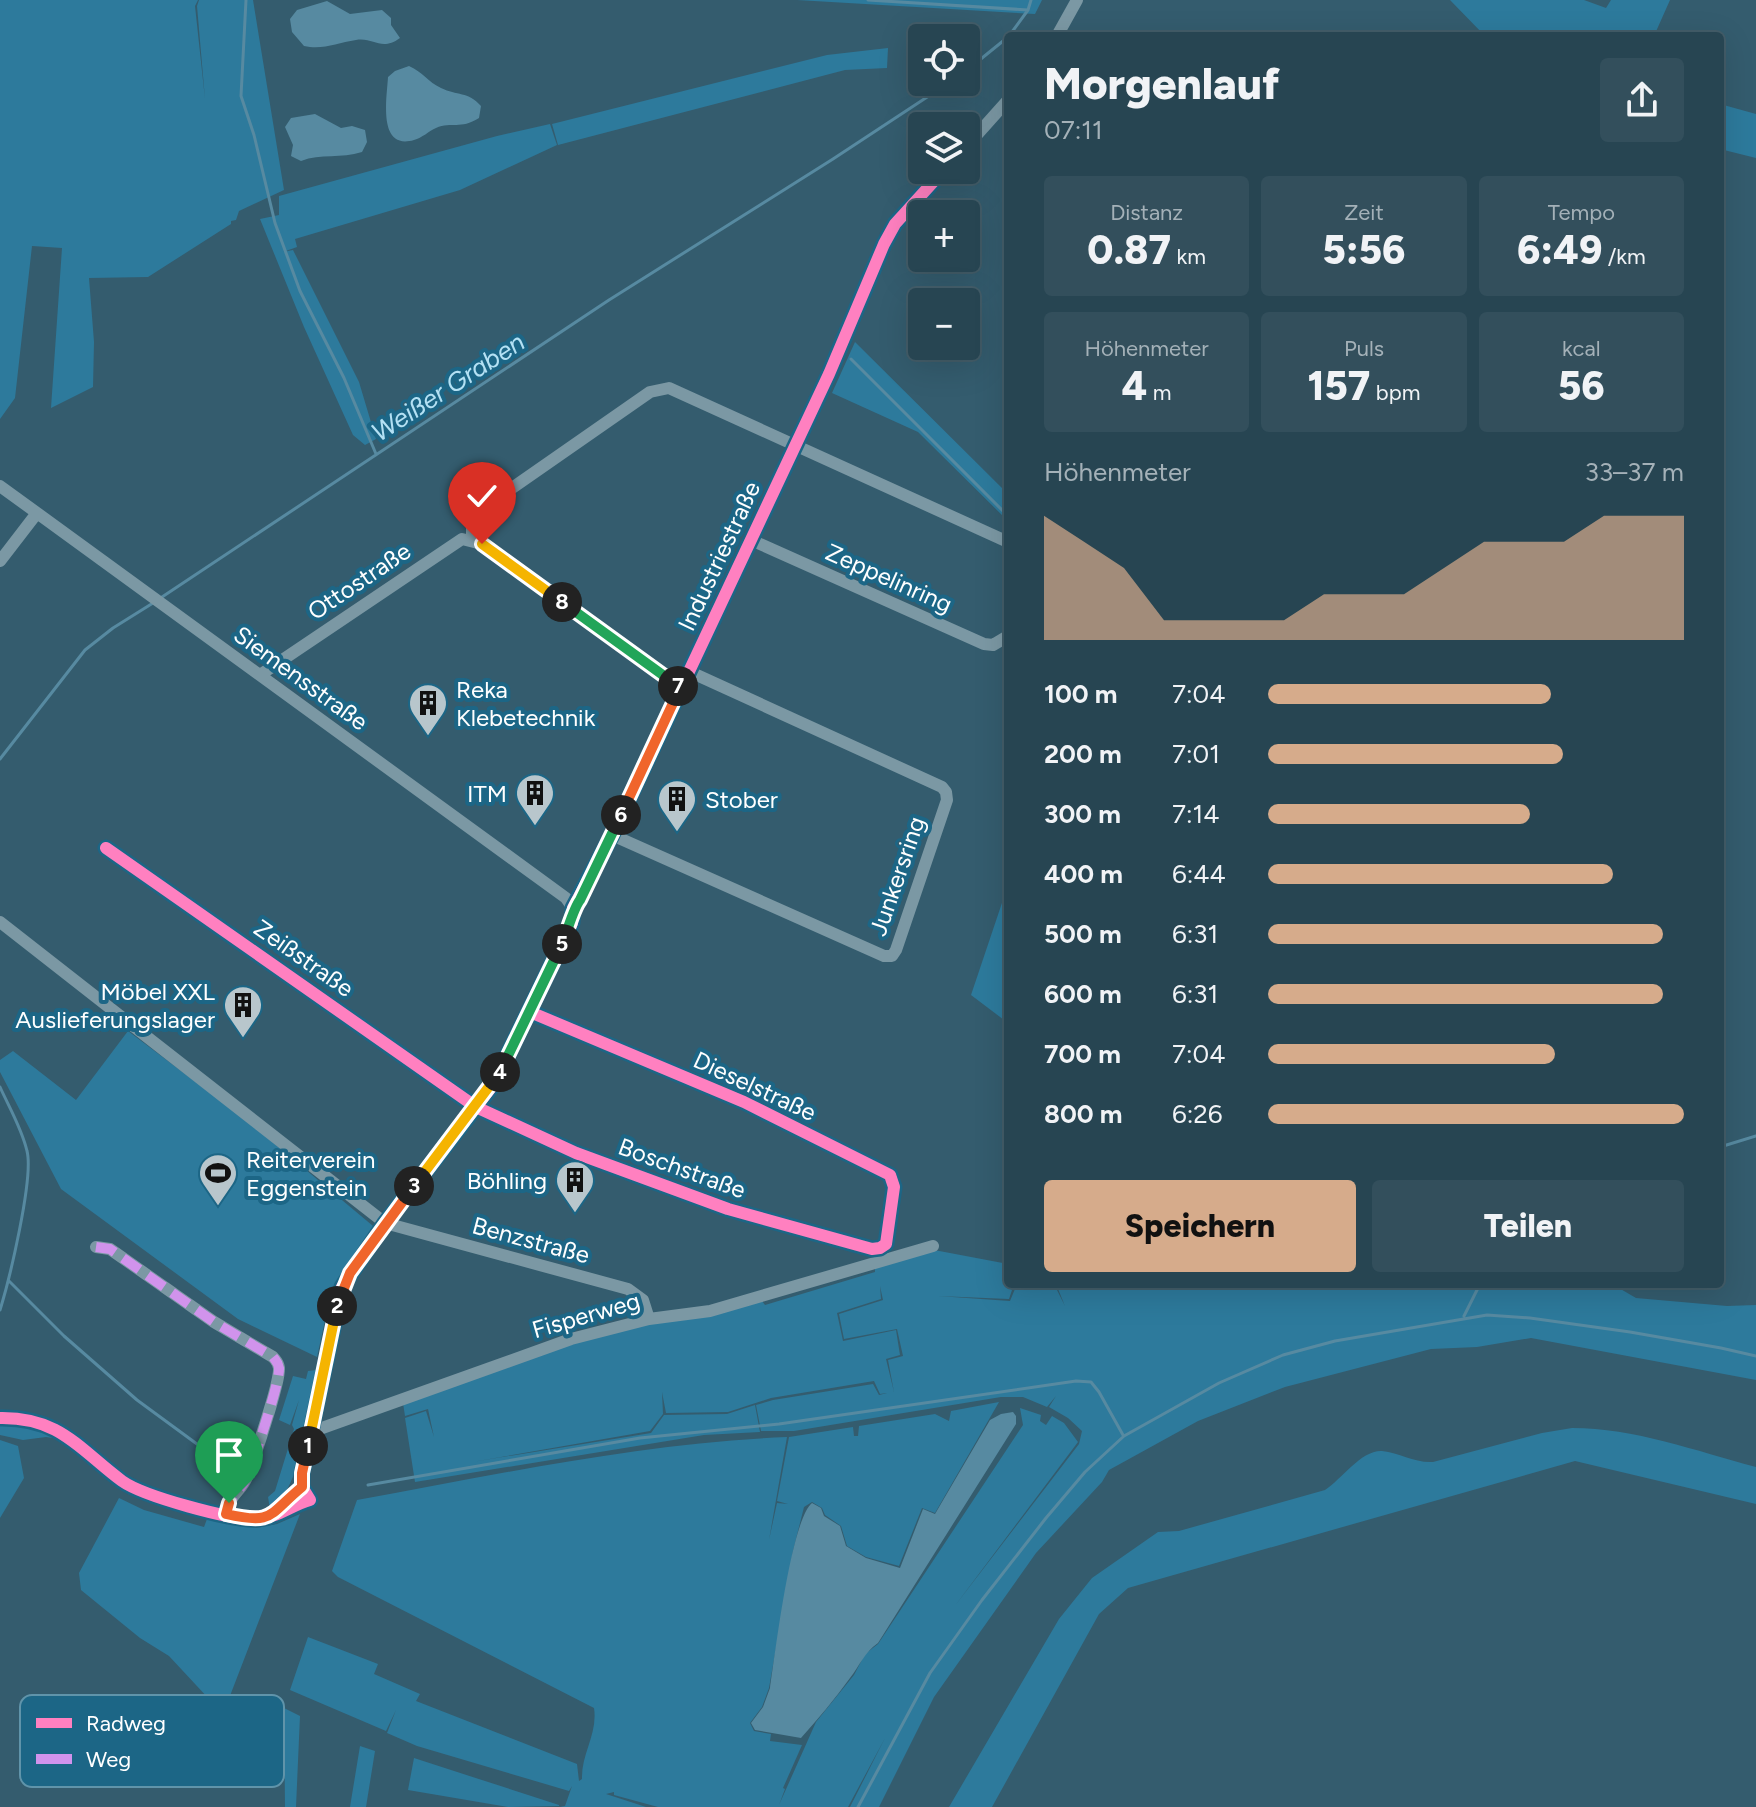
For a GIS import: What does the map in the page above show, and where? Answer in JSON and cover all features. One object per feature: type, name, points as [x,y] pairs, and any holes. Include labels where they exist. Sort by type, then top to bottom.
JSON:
[{"type":"street","points":[[1059,32],[1077,0]]},
{"type":"street","points":[[980,131],[1004,104]]},
{"type":"street","name":"Industriestraße","points":[[311,1432],[342,1287],[385,1223],[500,1073],[572,923],[573,908],[580,900],[612,835],[796,445],[890,234],[931,184]]},
{"type":"street","points":[[680,688],[532,579],[472,540],[472,526],[479,511],[659,388],[678,390],[1004,540]]},
{"type":"street","name":"Siemensstraße","points":[[0,486],[566,898],[573,908]]},
{"type":"street","points":[[0,561],[37,513]]},
{"type":"street","name":"Ottostraße","points":[[260,675],[462,539],[472,540]]},
{"type":"street","name":"Zeppelinring","points":[[751,540],[984,644],[993,645],[1004,638]]},
{"type":"street","name":"Junkersring","points":[[612,835],[884,956],[892,956],[896,950],[947,800],[946,792],[942,787],[688,671]]},
{"type":"street","name":"Zeißstraße","points":[[106,848],[476,1107]]},
{"type":"street","points":[[0,922],[385,1223]]},
{"type":"street","name":"Dieselstraße","points":[[530,1012],[744,1102],[890,1175],[894,1187],[886,1244],[880,1248]]},
{"type":"street","name":"Boschstraße","points":[[476,1107],[576,1153],[728,1209],[872,1249],[880,1248]]},
{"type":"street","name":"Benzstraße","points":[[385,1223],[628,1289],[643,1300],[649,1319]]},
{"type":"street","name":"Fisperweg","points":[[311,1432],[571,1339],[649,1319],[710,1311],[933,1246]]},
{"type":"street","points":[[96,1247],[110,1249],[214,1322],[273,1357],[278,1364],[279,1372],[245,1481],[233,1493],[226,1514]]},
{"type":"street","points":[[0,1418],[28,1420],[53,1427],[134,1488],[259,1520],[310,1500],[302,1487],[302,1473],[311,1432]]},
{"type":"street","points":[[275,1514],[302,1487]]},
{"type":"shaded area","points":[[0,0],[198,0],[195,6],[205,99],[199,0],[253,0],[284,190],[239,211],[231,224],[148,277],[89,278],[94,342],[93,387],[51,408],[62,248],[32,246],[15,398],[0,419]]},
{"type":"shaded area","points":[[797,0],[1042,0],[1035,14]]},
{"type":"shaded area","points":[[1450,0],[1584,0],[1606,8],[1611,0],[1670,0],[1656,32],[1481,32]]},
{"type":"shaded area","points":[[327,1],[350,14],[382,10],[391,18],[391,25],[400,38],[388,44],[356,40],[324,47],[304,46],[292,32],[290,19],[297,10]]},
{"type":"shaded area","points":[[888,48],[887,68],[845,70],[558,145],[552,124],[827,55]]},
{"type":"shaded area","points":[[409,66],[441,88],[476,101],[481,106],[479,118],[467,124],[433,129],[414,140],[394,138],[387,120],[388,77]]},
{"type":"shaded area","points":[[1724,105],[1756,114],[1756,158],[1724,150]]},
{"type":"shaded area","points":[[315,114],[341,128],[352,126],[365,130],[367,142],[362,152],[301,161],[291,156],[293,145],[285,127],[291,118]]},
{"type":"shaded area","points":[[550,124],[557,145],[460,190],[295,239],[297,247],[283,252],[293,250],[359,382],[376,439],[365,445],[353,435],[260,219],[279,215],[279,196]]},
{"type":"shaded area","points":[[855,342],[1004,490],[1004,517],[918,432],[832,393]]},
{"type":"shaded area","points":[[1004,897],[1004,1020],[971,995]]},
{"type":"shaded area","name":"Reiterverein Eggenstein","points":[[128,1031],[245,1119],[373,1226],[331,1293],[317,1357],[238,1319],[61,1189],[0,1072],[0,1060],[13,1051],[76,1100]]},
{"type":"shaded area","points":[[934,1250],[1004,1263],[1004,1288],[1013,1288],[1009,1299],[938,1296],[1010,1301],[1015,1288],[1056,1288],[1065,1306],[1058,1288],[1619,1288],[1636,1298],[1727,1306],[1756,1305],[1756,1380],[1531,1338],[1477,1347],[1431,1349],[1285,1387],[1198,1421],[1109,1470],[1102,1482],[1036,1553],[934,1697],[879,1807],[850,1807],[885,1738],[848,1807],[658,1807],[614,1795],[614,1792],[606,1794],[646,1807],[560,1807],[565,1806],[572,1786],[569,1791],[417,1746],[387,1733],[396,1710],[386,1731],[290,1690],[308,1637],[378,1664],[374,1674],[420,1694],[416,1701],[577,1764],[579,1781],[594,1727],[594,1708],[338,1577],[332,1571],[357,1500],[625,1453],[787,1437],[769,1540],[777,1503],[788,1504],[777,1501],[789,1437],[853,1427],[854,1436],[858,1436],[859,1426],[935,1414],[949,1421],[951,1411],[999,1402],[935,1513],[922,1508],[899,1566],[866,1557],[847,1546],[841,1526],[825,1515],[822,1508],[812,1502],[804,1507],[793,1551],[769,1688],[762,1707],[750,1723],[754,1731],[771,1734],[770,1741],[802,1745],[779,1805],[816,1722],[854,1675],[865,1654],[878,1644],[1023,1425],[1020,1408],[1041,1415],[1040,1421],[1046,1425],[1052,1416],[1064,1423],[1078,1442],[954,1607],[1079,1444],[1082,1431],[1049,1407],[1056,1396],[1047,1407],[1023,1397],[1001,1397],[794,1431],[761,1431],[756,1405],[873,1384],[879,1395],[887,1393],[880,1394],[874,1381],[771,1398],[728,1412],[666,1413],[662,1392],[663,1414],[650,1431],[472,1462],[651,1433],[664,1415],[727,1414],[755,1405],[760,1432],[704,1435],[415,1482],[405,1418],[426,1411],[434,1437],[428,1409],[405,1416],[403,1403],[573,1343],[629,1328],[762,1301],[765,1305],[875,1272],[875,1268]],"holes":[[[880,1286],[883,1300],[839,1314],[844,1339],[897,1329],[903,1356],[888,1360],[894,1392],[886,1359],[900,1355],[896,1330],[843,1341],[837,1313],[881,1299]]]},
{"type":"shaded area","points":[[316,1370],[297,1466],[281,1499],[270,1509],[268,1497],[275,1491],[294,1429],[292,1425],[299,1400],[290,1425],[279,1420],[293,1376],[306,1379],[308,1371]]},
{"type":"shaded area","points":[[1013,1412],[1016,1424],[878,1643],[832,1701],[801,1738],[755,1730],[751,1723],[763,1707],[770,1688],[797,1534],[804,1514],[812,1503],[821,1508],[824,1516],[840,1526],[846,1546],[866,1558],[900,1568],[923,1509],[935,1514],[990,1420]]},
{"type":"shaded area","points":[[0,1423],[42,1428],[60,1439],[23,1440],[0,1435]]},
{"type":"shaded area","points":[[1572,1428],[1642,1436],[1756,1467],[1756,1504],[1575,1461],[1128,1588],[1099,1614],[992,1807],[949,1807],[1059,1619],[1092,1578],[1158,1532],[1179,1531],[1325,1490],[1359,1460],[1374,1452],[1389,1452],[1433,1462]]},
{"type":"shaded area","points":[[0,1440],[18,1446],[24,1478],[0,1518]]},
{"type":"shaded area","points":[[119,1498],[144,1510],[204,1527],[207,1519],[256,1528],[277,1524],[300,1514],[230,1695],[205,1695],[169,1656],[140,1638],[81,1590],[79,1573]]},
{"type":"shaded area","points":[[284,1708],[300,1716],[296,1807],[285,1807]]},
{"type":"shaded area","points":[[360,1746],[375,1751],[366,1807],[350,1807]]},
{"type":"shaded area","points":[[414,1758],[559,1806],[508,1807],[408,1790]]},
{"type":"waterway","points":[[246,0],[241,96],[254,135],[275,223],[300,291],[344,378],[376,454]]},
{"type":"waterway","points":[[868,0],[1028,10]]},
{"type":"waterway","name":"Weißer Graben","points":[[1012,32],[1028,10],[1031,0]]},
{"type":"waterway","name":"Weißer Graben","points":[[980,60],[1004,40]]},
{"type":"waterway","name":"Weißer Graben","points":[[159,599],[609,300],[929,96]]},
{"type":"waterway","points":[[851,359],[1004,512]]},
{"type":"waterway","name":"Weißer Graben","points":[[0,759],[85,650],[153,603]]},
{"type":"waterway","points":[[0,1087],[22,1135],[28,1164],[20,1230],[0,1310]]},
{"type":"waterway","points":[[1724,1146],[1756,1136]]},
{"type":"waterway","points":[[9,1281],[64,1336],[137,1400],[231,1469]]},
{"type":"waterway","points":[[1464,1316],[1478,1288]]},
{"type":"waterway","points":[[858,1807],[930,1673],[982,1600],[1085,1472],[1124,1436],[1219,1383],[1283,1355],[1335,1341],[1487,1315],[1630,1332],[1756,1356]]},
{"type":"waterway","points":[[368,1485],[640,1438],[779,1424],[1076,1381],[1091,1382],[1123,1435]]},
{"type":"marked path","points":[[96,1247],[110,1249],[278,1363],[275,1389],[255,1454],[247,1477],[230,1501],[226,1514]]},
{"type":"cycle path","points":[[0,1418],[21,1419],[54,1429],[122,1481],[148,1494],[188,1506],[258,1519],[310,1500],[302,1487],[302,1473],[342,1287],[385,1223],[493,1085],[572,923],[573,908],[612,835],[829,374],[884,244],[895,224],[931,184]]},
{"type":"cycle path","points":[[106,848],[476,1107],[576,1153],[728,1209],[872,1249],[886,1244],[894,1187],[890,1175],[744,1102],[530,1012]]},
{"type":"place","name":"Reka Klebetechnik","points":[[428,737]]},
{"type":"place","name":"ITM","points":[[535,827]]},
{"type":"place","name":"Stober","points":[[677,833]]},
{"type":"place","name":"Möbel XXL Auslieferungslager","points":[[243,1039]]},
{"type":"place","name":"Reiterverein Eggenstein","points":[[218,1207]]},
{"type":"place","name":"Böhling","points":[[575,1214]]},
{"type":"route","points":[[229,1503],[226,1514],[259,1520],[275,1514],[302,1487],[302,1473],[342,1287],[385,1223],[493,1085],[572,923],[573,908],[580,900],[612,835],[680,688],[482,544]]}]
